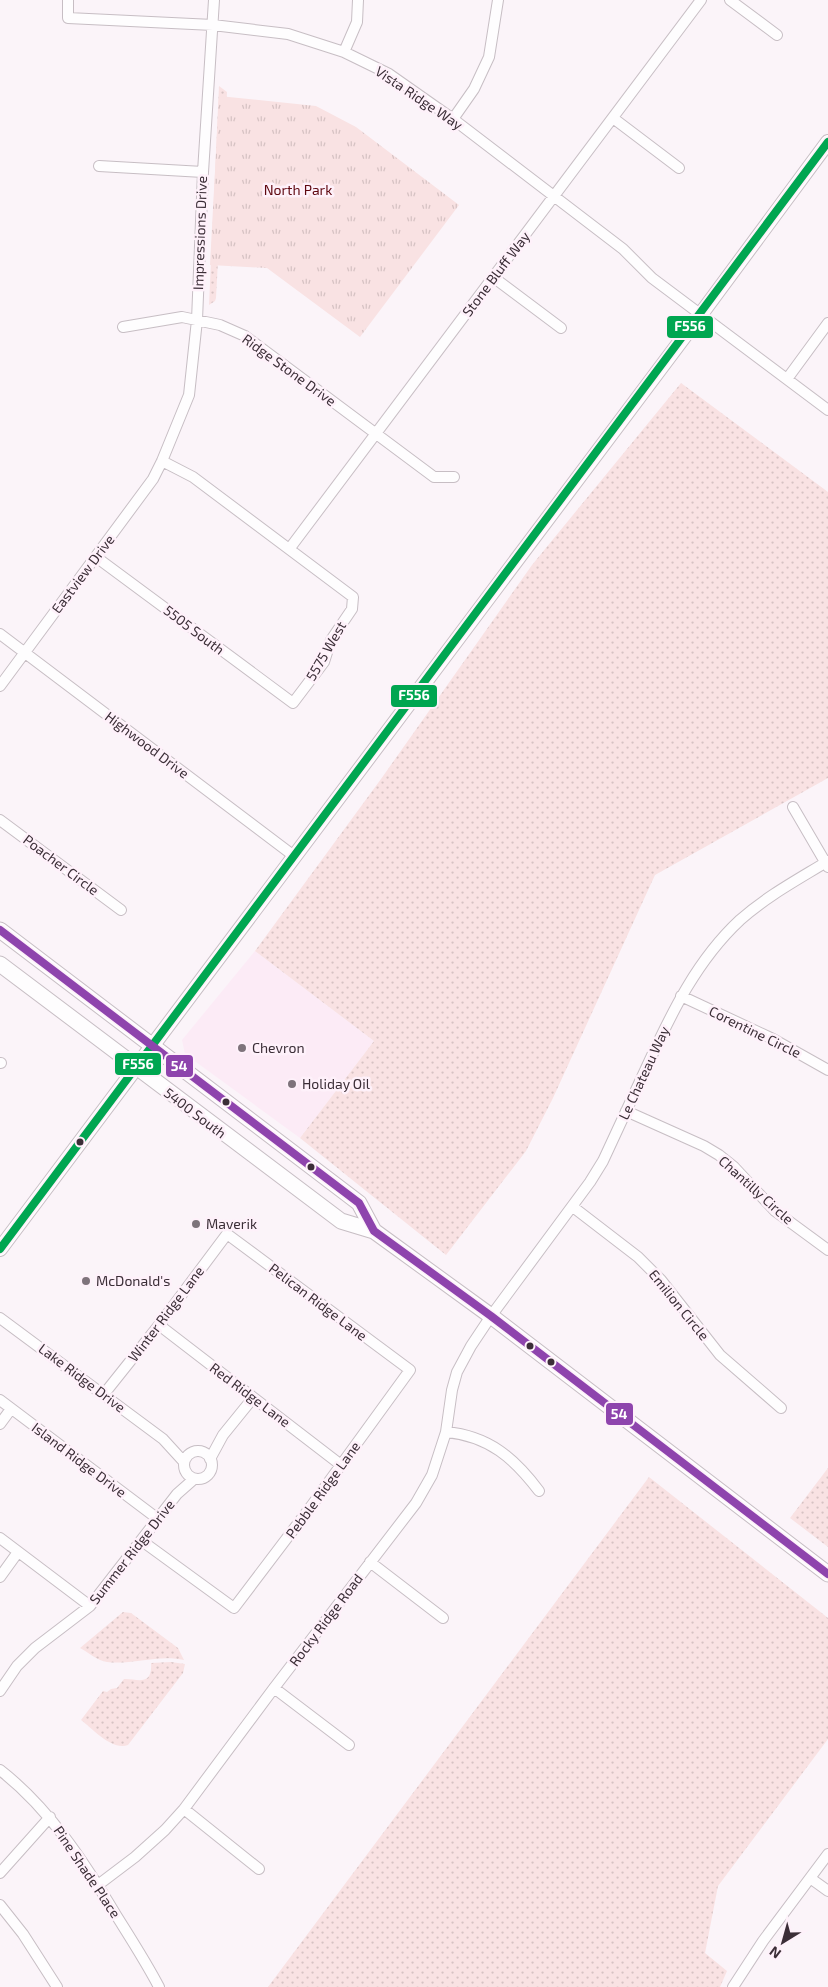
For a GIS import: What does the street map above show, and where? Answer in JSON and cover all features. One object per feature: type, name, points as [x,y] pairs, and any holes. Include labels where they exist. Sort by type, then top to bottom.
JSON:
[{"type":"main road","points":[[0,1249],[828,142]]},
{"type":"main road","name":"5400 South","points":[[0,930],[359,1203],[374,1231]]},
{"type":"main road","name":"5400 South","points":[[0,964],[341,1221],[374,1231],[491,1316],[828,1574]]},
{"type":"street","name":"Vista Ridge Way","points":[[68,0],[68,18],[213,25],[288,34],[344,52],[389,74],[623,249],[652,278],[828,410]]},
{"type":"street","name":"Impressions Drive","points":[[162,461],[189,395],[197,320],[203,172],[214,0]]},
{"type":"street","points":[[344,52],[357,22],[358,0]]},
{"type":"street","points":[[453,120],[474,89],[489,57],[498,0]]},
{"type":"street","name":"Stone Bluff Way","points":[[290,548],[701,0]]},
{"type":"street","points":[[730,0],[777,35]]},
{"type":"street","points":[[613,118],[679,168]]},
{"type":"street","points":[[99,166],[203,172]]},
{"type":"street","points":[[494,277],[561,328]]},
{"type":"street","name":"Ridge Stone Drive","points":[[123,327],[182,317],[220,325],[245,336],[434,477],[454,477]]},
{"type":"street","points":[[787,379],[828,323]]},
{"type":"street","points":[[162,461],[193,477],[290,548]]},
{"type":"street","name":"Eastview Drive","points":[[0,686],[147,487],[162,461]]},
{"type":"street","name":"5575 West","points":[[290,548],[353,597],[352,609],[331,640],[324,662],[293,704]]},
{"type":"street","name":"5505 South","points":[[96,556],[293,704]]},
{"type":"street","name":"Highwood Drive","points":[[0,634],[294,856]]},
{"type":"street","points":[[793,807],[827,864]]},
{"type":"street","name":"Poacher Circle","points":[[0,820],[121,910]]},
{"type":"street","name":"Le Chateau Way","points":[[491,1316],[573,1207],[603,1160],[681,996],[706,958],[739,921],[774,893],[827,864]]},
{"type":"street","name":"Corentine Circle","points":[[681,996],[773,1039],[828,1070]]},
{"type":"street","name":"Chantilly Circle","points":[[626,1111],[704,1146],[719,1155],[734,1167],[775,1210],[828,1250]]},
{"type":"street","name":"Emilion Circle","points":[[573,1207],[638,1257],[661,1280],[720,1355],[781,1408]]},
{"type":"street","name":"Winter Ridge Lane","points":[[104,1394],[159,1325],[227,1234]]},
{"type":"street","name":"Pelican Ridge Lane","points":[[227,1234],[410,1370]]},
{"type":"street","name":"Rocky Ridge Road","points":[[98,1885],[141,1852],[184,1809],[420,1496],[432,1475],[446,1432],[456,1372],[491,1316]]},
{"type":"street","name":"Lake Ridge Drive","points":[[0,1318],[163,1439],[190,1453]]},
{"type":"street","name":"Red Ridge Lane","points":[[159,1325],[341,1465]]},
{"type":"street","name":"Pebble Ridge Lane","points":[[142,1541],[234,1608],[410,1370]]},
{"type":"street","points":[[210,1459],[223,1435],[253,1398]]},
{"type":"street","name":"Island Ridge Drive","points":[[0,1400],[158,1519]]},
{"type":"street","points":[[0,1424],[11,1409]]},
{"type":"street","points":[[446,1432],[465,1434],[491,1446],[523,1469],[539,1491]]},
{"type":"street","points":[[202,1452],[210,1459],[212,1464],[208,1475],[200,1480],[190,1476],[184,1462],[190,1453],[202,1452],[223,1435]]},
{"type":"street","name":"Lake Ridge Drive","points":[[163,1439],[184,1462]]},
{"type":"street","name":"Summer Ridge Drive","points":[[0,1691],[17,1666],[35,1648],[90,1606],[142,1541],[190,1476]]},
{"type":"street","points":[[0,1538],[90,1606]]},
{"type":"street","points":[[0,1577],[18,1552]]},
{"type":"street","points":[[370,1562],[443,1618]]},
{"type":"street","points":[[274,1688],[350,1745]]},
{"type":"street","name":"Pine Shade Place","points":[[0,1770],[16,1783],[50,1818],[98,1885],[159,1987]]},
{"type":"street","points":[[184,1809],[260,1869]]},
{"type":"street","points":[[0,1873],[50,1818]]},
{"type":"street","points":[[733,1987],[763,1941],[828,1854]]},
{"type":"street","points":[[810,1878],[828,1891]]},
{"type":"street","points":[[0,1905],[22,1934],[56,1986]]},
{"type":"shaded area","points":[[255,951],[374,1041],[300,1138],[185,1054],[182,1040]]},
{"type":"green space","points":[[219,86],[227,92],[216,298],[209,305]]},
{"type":"green space","name":"North Park","points":[[219,96],[316,106],[356,127],[459,205],[360,337],[267,268],[210,265]]},
{"type":"green space","points":[[681,383],[828,492],[828,778],[655,875],[553,1098],[526,1151],[446,1255],[300,1138],[374,1041],[255,951],[381,779],[532,565]]},
{"type":"green space","points":[[828,1468],[828,1547],[790,1518]]},
{"type":"green space","points":[[649,1477],[828,1618],[828,1739],[718,1886],[705,1953],[727,1971],[720,1987],[268,1987]]},
{"type":"green space","points":[[123,1612],[131,1613],[178,1648],[184,1660],[165,1658],[116,1663],[107,1662],[80,1648]]},
{"type":"green space","points":[[171,1662],[185,1664],[183,1673],[128,1745],[122,1746],[109,1742],[81,1720],[103,1691],[107,1692],[117,1688],[124,1679],[146,1679],[151,1671],[151,1663]]},
{"type":"transit line","name":"F556","points":[[0,1249],[828,142]]},
{"type":"transit line","name":"54","points":[[0,930],[359,1203],[374,1231],[491,1316],[828,1574]]},
{"type":"place","name":"Chevron","points":[[242,1048]]},
{"type":"place","name":"Holiday Oil","points":[[292,1084]]},
{"type":"place","name":"Maverik","points":[[196,1224]]},
{"type":"place","name":"McDonald's","points":[[86,1281]]}]
